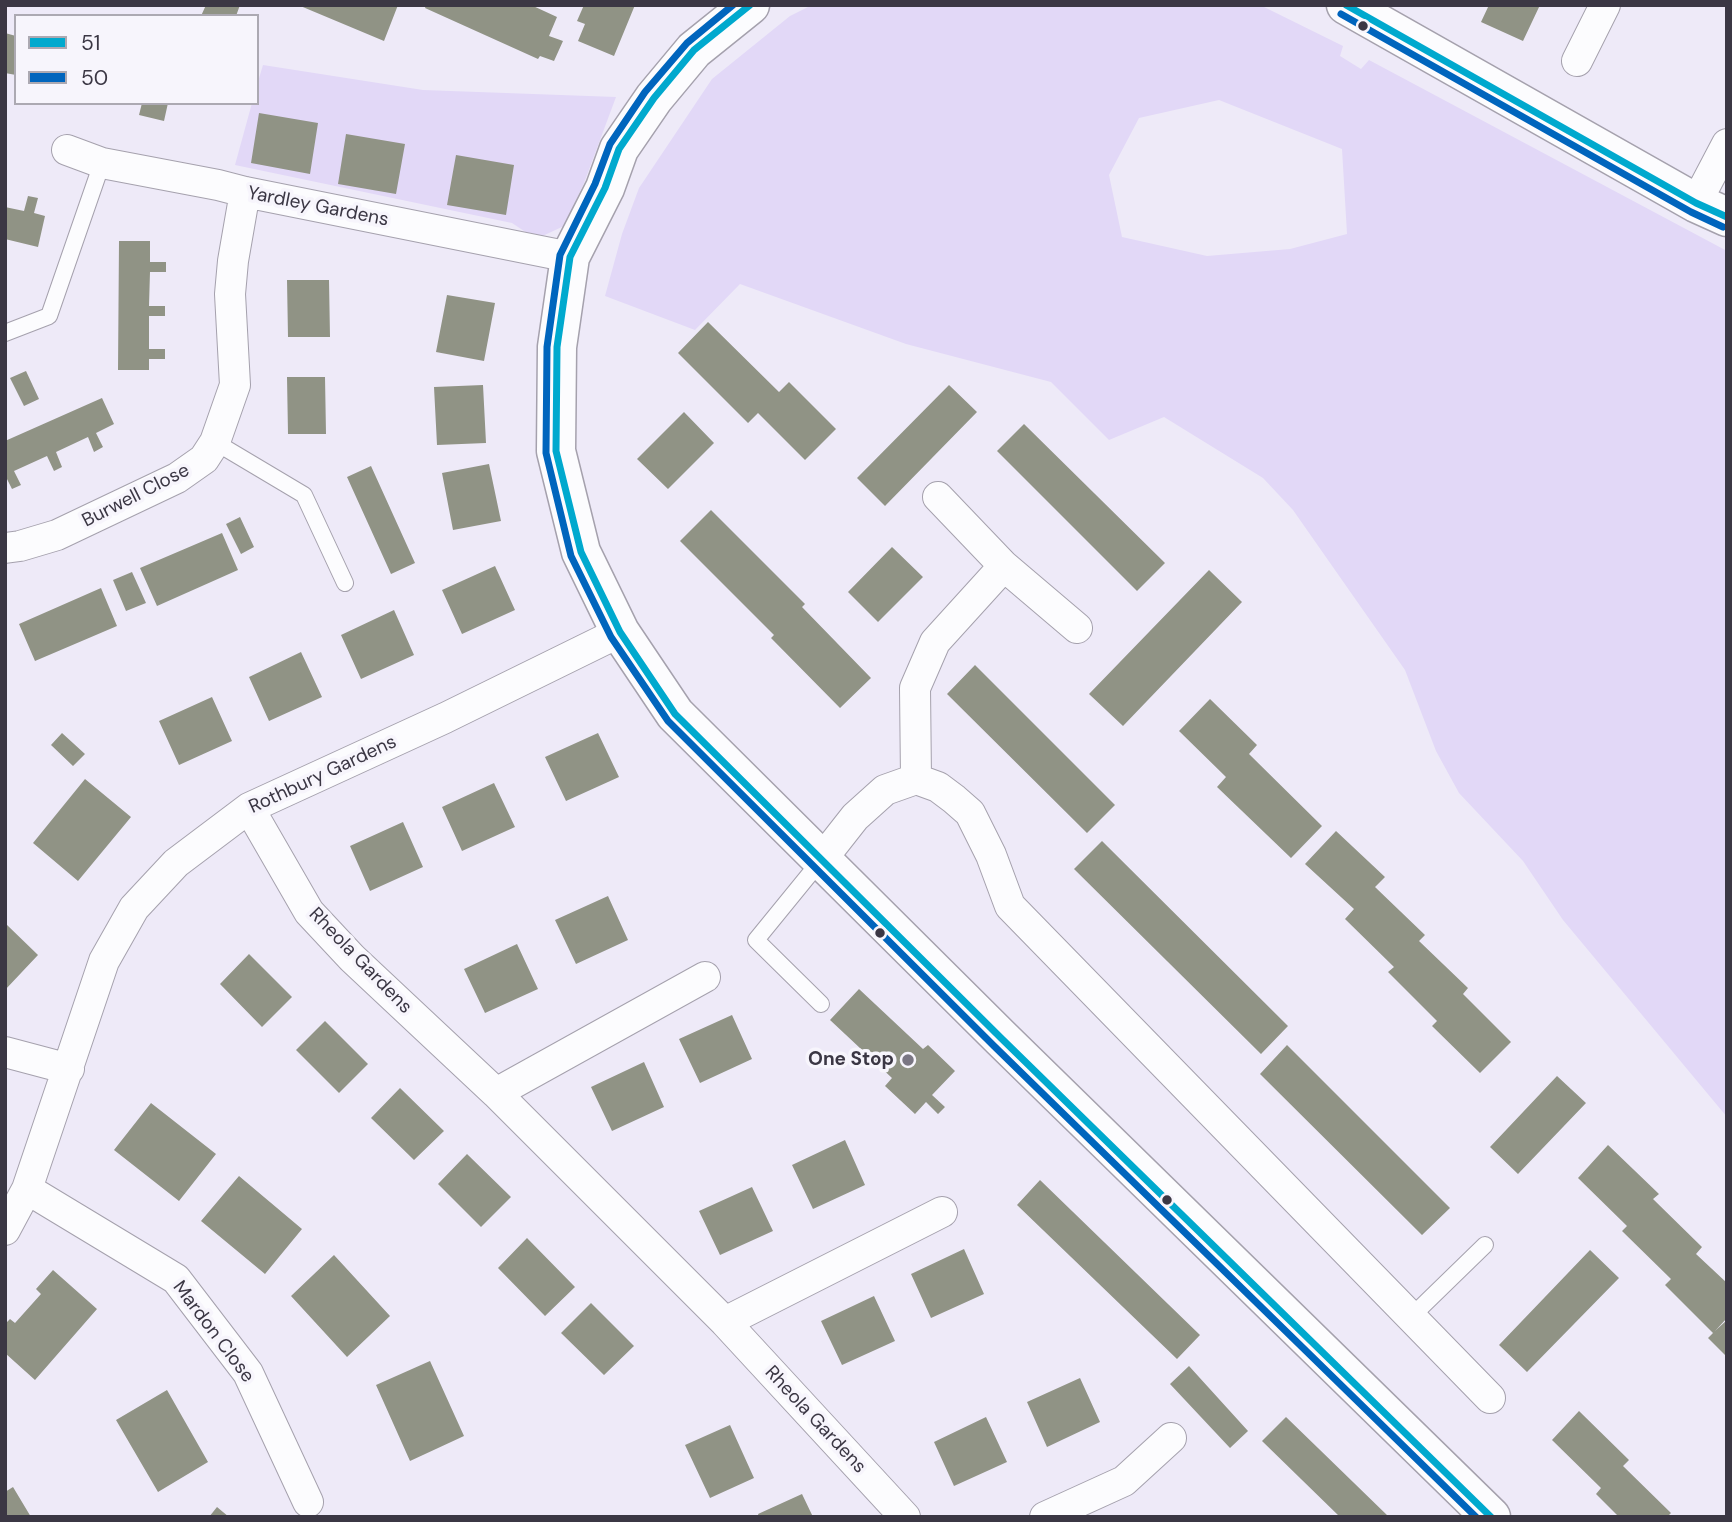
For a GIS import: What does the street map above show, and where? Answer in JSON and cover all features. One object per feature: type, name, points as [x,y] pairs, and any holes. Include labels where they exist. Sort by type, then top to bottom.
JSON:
[{"type":"street","points":[[750,5],[694,50],[653,98],[620,149],[605,188],[570,257],[557,347],[556,451],[581,552],[620,632],[675,714],[1490,1517]]},
{"type":"street","points":[[1346,5],[1712,210],[1727,144]]},
{"type":"street","points":[[1577,61],[1605,5]]},
{"type":"street","name":"Yardley Gardens","points":[[67,150],[102,163],[218,184],[245,192],[570,257]]},
{"type":"street","name":"Burwell Close","points":[[5,548],[57,535],[177,478],[204,459],[215,442],[235,385],[230,294],[245,192]]},
{"type":"street","points":[[938,497],[1004,566],[1077,628]]},
{"type":"street","points":[[916,779],[915,688],[934,642],[1004,566]]},
{"type":"street","name":"Rothbury Gardens","points":[[5,1230],[27,1189],[104,961],[134,908],[176,863],[249,808],[445,718],[620,632]]},
{"type":"street","points":[[822,859],[855,817],[884,790],[916,779],[938,787],[970,813],[991,855],[1010,906],[1490,1398]]},
{"type":"street","name":"Rheola Gardens","points":[[249,808],[309,912],[352,958],[496,1093],[724,1322],[905,1517]]},
{"type":"street","points":[[496,1093],[705,977]]},
{"type":"street","points":[[5,1052],[69,1069]]},
{"type":"street","name":"Mardon Close","points":[[27,1189],[176,1279],[248,1373],[308,1502]]},
{"type":"street","points":[[724,1322],[942,1212]]},
{"type":"street","points":[[1045,1517],[1124,1481],[1171,1438]]},
{"type":"lane","points":[[5,333],[49,316],[102,163]]},
{"type":"lane","points":[[215,442],[304,495],[345,583]]},
{"type":"lane","points":[[821,1004],[756,940],[822,859]]},
{"type":"lane","points":[[1411,1317],[1485,1245]]},
{"type":"shaded area","points":[[812,5],[1260,5],[1343,46],[1340,56],[1361,69],[1369,60],[1727,251],[1727,1117],[1563,920],[1523,861],[1459,793],[1436,751],[1405,670],[1293,510],[1263,478],[1164,417],[1109,440],[1051,382],[906,344],[740,284],[695,330],[605,296],[622,234],[639,188],[712,79],[790,16]],"holes":[[[1219,100],[1342,149],[1347,234],[1290,249],[1207,256],[1122,237],[1109,175],[1139,118]]]},
{"type":"shaded area","points":[[263,65],[423,90],[616,97],[584,183],[564,226],[536,239],[512,223],[235,165],[251,105],[259,105],[259,78]]},
{"type":"building","points":[[206,5],[240,5],[237,14],[202,14]]},
{"type":"building","points":[[298,5],[398,5],[384,41]]},
{"type":"building","points":[[426,5],[531,5],[557,17],[549,36],[563,41],[554,61],[540,56],[538,59],[425,8]]},
{"type":"building","points":[[584,5],[635,5],[614,56],[578,41],[585,24],[577,21]]},
{"type":"building","points":[[1489,5],[1540,5],[1523,41],[1481,22]]},
{"type":"building","points":[[5,33],[14,35],[14,75],[5,73]]},
{"type":"building","points":[[142,105],[168,105],[164,121],[139,115]]},
{"type":"building","points":[[259,113],[318,123],[310,174],[251,163]]},
{"type":"building","points":[[346,134],[405,144],[396,194],[338,184]]},
{"type":"building","points":[[456,155],[514,165],[506,215],[447,205]]},
{"type":"building","points":[[28,196],[38,198],[34,213],[45,216],[38,247],[5,239],[5,207],[24,211]]},
{"type":"building","points":[[119,241],[150,241],[150,262],[166,262],[166,272],[150,272],[149,306],[165,306],[165,316],[149,316],[149,349],[165,349],[165,359],[149,359],[149,370],[118,370]]},
{"type":"building","points":[[287,280],[329,280],[330,337],[288,337]]},
{"type":"building","points":[[447,295],[495,303],[484,361],[436,352]]},
{"type":"building","points":[[708,322],[779,392],[789,382],[836,429],[805,460],[758,413],[748,423],[678,353]]},
{"type":"building","points":[[26,371],[39,399],[24,406],[10,378]]},
{"type":"building","points":[[287,377],[325,377],[326,434],[288,434]]},
{"type":"building","points":[[483,385],[486,443],[437,445],[434,387]]},
{"type":"building","points":[[949,385],[977,412],[885,506],[857,478]]},
{"type":"building","points":[[102,398],[114,424],[96,433],[103,447],[94,452],[88,437],[56,452],[62,467],[54,471],[47,456],[14,471],[21,485],[12,489],[5,475],[5,441]]},
{"type":"building","points":[[684,412],[714,443],[668,489],[637,459]]},
{"type":"building","points":[[1024,424],[1165,563],[1137,591],[997,451]]},
{"type":"building","points":[[489,464],[501,521],[453,530],[442,473]]},
{"type":"building","points":[[371,466],[415,563],[391,574],[347,477]]},
{"type":"building","points":[[711,510],[805,604],[802,607],[871,678],[840,708],[771,638],[774,635],[680,541]]},
{"type":"building","points":[[240,517],[254,547],[241,554],[226,524]]},
{"type":"building","points":[[222,533],[238,570],[157,606],[140,568]]},
{"type":"building","points":[[892,547],[923,577],[878,622],[848,592]]},
{"type":"building","points":[[495,566],[515,610],[462,634],[442,590]]},
{"type":"building","points":[[1209,570],[1242,602],[1123,726],[1089,694]]},
{"type":"building","points":[[132,572],[146,603],[126,611],[113,580]]},
{"type":"building","points":[[101,588],[117,626],[35,661],[19,624]]},
{"type":"building","points":[[394,610],[414,655],[361,679],[341,635]]},
{"type":"building","points":[[301,652],[322,697],[269,721],[249,677]]},
{"type":"building","points":[[975,665],[1115,805],[1087,833],[947,694]]},
{"type":"building","points":[[212,697],[232,741],[179,765],[159,721]]},
{"type":"building","points":[[1210,699],[1257,745],[1249,754],[1322,826],[1291,858],[1217,787],[1226,777],[1179,731]]},
{"type":"building","points":[[62,733],[85,754],[73,766],[51,745]]},
{"type":"building","points":[[598,733],[619,777],[566,801],[545,757]]},
{"type":"building","points":[[85,779],[131,817],[78,881],[33,843]]},
{"type":"building","points":[[494,783],[515,827],[462,851],[442,807]]},
{"type":"building","points":[[403,822],[423,867],[370,891],[350,846]]},
{"type":"building","points":[[1336,831],[1385,877],[1375,887],[1425,935],[1419,941],[1468,988],[1463,994],[1511,1042],[1480,1073],[1432,1026],[1437,1021],[1388,972],[1394,967],[1345,919],[1354,909],[1305,864]]},
{"type":"building","points":[[1102,841],[1288,1026],[1261,1054],[1074,869]]},
{"type":"building","points":[[608,896],[628,940],[576,964],[555,920]]},
{"type":"building","points":[[5,923],[38,955],[5,990]]},
{"type":"building","points":[[517,944],[538,989],[485,1013],[464,969]]},
{"type":"building","points":[[249,954],[292,997],[262,1027],[220,984]]},
{"type":"building","name":"One Stop","points":[[859,989],[923,1049],[928,1045],[955,1071],[932,1095],[945,1107],[938,1114],[926,1102],[915,1114],[885,1086],[892,1078],[830,1020]]},
{"type":"building","points":[[732,1015],[752,1059],[700,1083],[679,1039]]},
{"type":"building","points":[[325,1021],[368,1064],[339,1093],[296,1050]]},
{"type":"building","points":[[1287,1045],[1450,1208],[1422,1235],[1260,1074]]},
{"type":"building","points":[[644,1062],[664,1107],[612,1131],[591,1087]]},
{"type":"building","points":[[1557,1076],[1586,1103],[1518,1174],[1490,1147]]},
{"type":"building","points":[[400,1088],[444,1131],[414,1160],[371,1118]]},
{"type":"building","points":[[151,1103],[216,1154],[179,1201],[114,1150]]},
{"type":"building","points":[[845,1140],[865,1185],[813,1209],[792,1165]]},
{"type":"building","points":[[1608,1145],[1659,1194],[1653,1199],[1702,1247],[1696,1254],[1727,1283],[1727,1318],[1715,1331],[1727,1320],[1727,1357],[1708,1338],[1713,1333],[1665,1285],[1671,1279],[1622,1231],[1627,1226],[1578,1178]]},
{"type":"building","points":[[467,1154],[511,1197],[481,1227],[438,1184]]},
{"type":"building","points":[[239,1176],[302,1229],[265,1274],[201,1221]]},
{"type":"building","points":[[1040,1180],[1200,1335],[1177,1359],[1017,1205]]},
{"type":"building","points":[[752,1187],[773,1231],[720,1255],[699,1211]]},
{"type":"building","points":[[527,1238],[575,1287],[545,1316],[498,1268]]},
{"type":"building","points":[[964,1249],[984,1294],[931,1318],[911,1274]]},
{"type":"building","points":[[1590,1250],[1619,1278],[1527,1372],[1499,1345]]},
{"type":"building","points":[[334,1255],[390,1316],[347,1357],[291,1296]]},
{"type":"building","points":[[53,1270],[97,1309],[35,1380],[5,1353],[5,1324],[10,1319],[15,1323],[41,1294],[36,1289]]},
{"type":"building","points":[[874,1296],[895,1341],[842,1365],[821,1321]]},
{"type":"building","points":[[591,1303],[634,1346],[604,1375],[561,1333]]},
{"type":"building","points":[[430,1361],[464,1436],[410,1461],[376,1385]]},
{"type":"building","points":[[1189,1366],[1248,1431],[1230,1448],[1170,1384]]},
{"type":"building","points":[[1080,1378],[1100,1422],[1047,1447],[1027,1402]]},
{"type":"building","points":[[167,1390],[208,1462],[158,1492],[116,1420]]},
{"type":"building","points":[[1579,1411],[1629,1460],[1623,1466],[1671,1513],[1667,1517],[1619,1517],[1596,1494],[1601,1488],[1552,1440]]},
{"type":"building","points":[[986,1417],[1007,1462],[954,1486],[934,1442]]},
{"type":"building","points":[[1286,1417],[1389,1517],[1340,1517],[1262,1441]]},
{"type":"building","points":[[730,1425],[754,1478],[710,1498],[685,1445]]},
{"type":"building","points":[[13,1487],[31,1517],[5,1517],[5,1492]]},
{"type":"building","points":[[802,1494],[813,1517],[759,1517],[758,1514]]},
{"type":"building","points":[[217,1507],[229,1517],[209,1517]]},
{"type":"transit line","name":"50","points":[[733,5],[687,43],[645,92],[610,144],[595,184],[560,255],[547,347],[546,453],[571,556],[611,637],[668,721],[994,1046],[1476,1517]]},
{"type":"transit line","name":"51","points":[[750,5],[694,50],[654,98],[619,149],[605,188],[570,257],[557,347],[556,451],[581,552],[620,632],[675,714],[1001,1038],[1491,1517]]},
{"type":"transit line","name":"51","points":[[1346,5],[1696,203],[1727,217]]},
{"type":"transit line","name":"50","points":[[1341,14],[1691,212],[1723,227]]},
{"type":"place","name":"One Stop","points":[[908,1060]]}]
